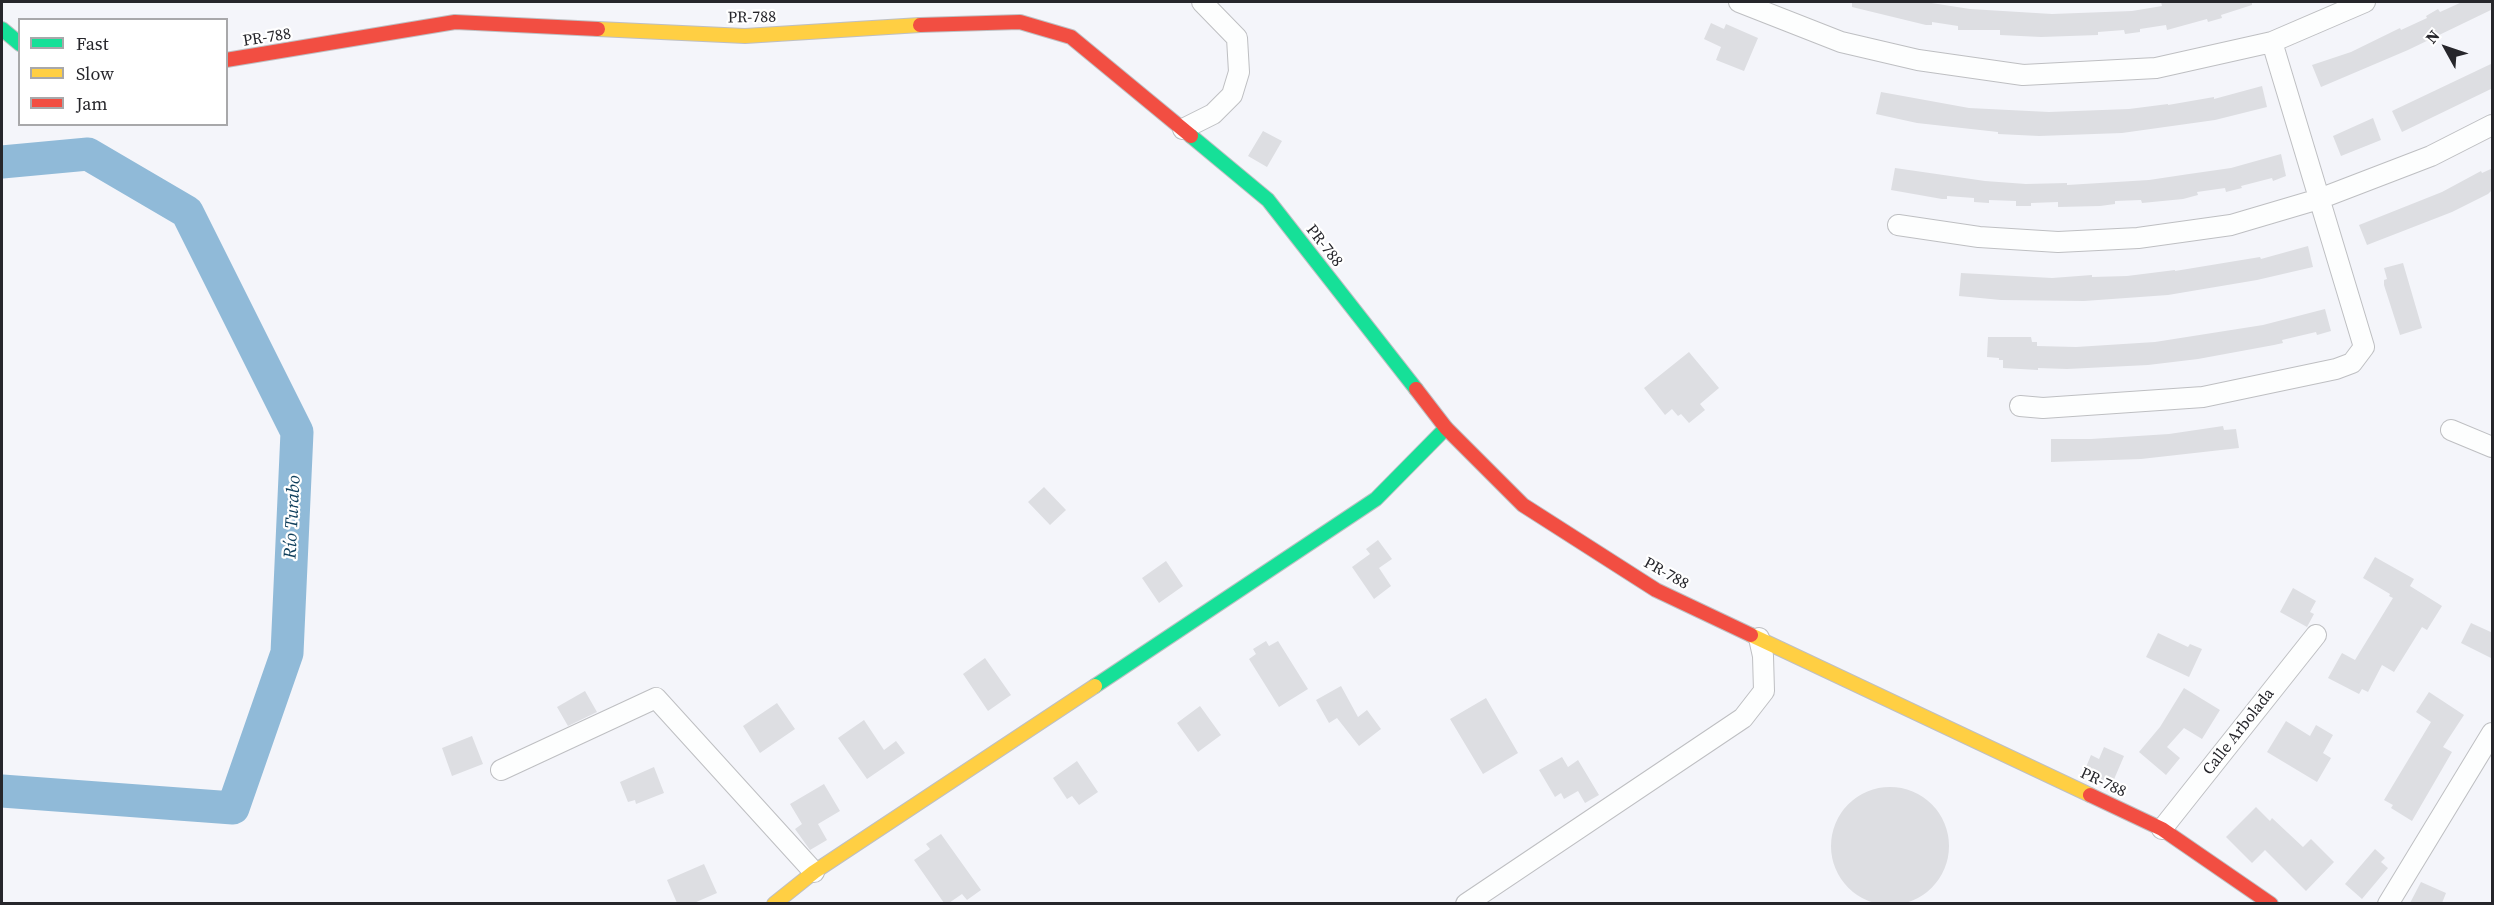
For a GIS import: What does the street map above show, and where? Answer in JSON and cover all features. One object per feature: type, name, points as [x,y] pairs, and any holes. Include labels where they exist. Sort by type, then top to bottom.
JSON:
[{"type":"street","points":[[1183,129],[1213,114],[1226,101],[1232,94],[1239,72],[1237,38],[1202,2]]},
{"type":"street","points":[[1738,2],[1841,42],[1918,60],[2023,75],[2156,68],[2272,42],[2365,2]]},
{"type":"street","name":"PR-788","points":[[228,60],[455,22],[745,36],[905,25],[1020,22],[1071,37],[1268,200],[1446,428],[1523,505],[1656,590],[2162,829],[2271,903]]},
{"type":"street","points":[[2,29],[18,42]]},
{"type":"street","points":[[2020,406],[2043,408],[2203,397],[2336,369],[2352,363],[2364,347],[2272,42]]},
{"type":"street","points":[[1898,225],[1979,237],[2058,242],[2138,238],[2231,225],[2319,199],[2431,156],[2493,125]]},
{"type":"street","points":[[774,903],[814,872],[1376,499],[1446,428]]},
{"type":"street","points":[[2451,430],[2493,447]]},
{"type":"street","name":"Calle Arbolada","points":[[2162,829],[2316,635]]},
{"type":"street","points":[[1466,903],[1743,718],[1764,691],[1759,638]]},
{"type":"street","points":[[501,770],[656,698],[814,872]]},
{"type":"street","points":[[2388,903],[2493,733]]},
{"type":"building","points":[[1852,2],[1925,2],[1970,9],[2052,14],[2132,11],[2162,6],[2161,2],[2252,2],[2252,5],[2221,15],[2222,18],[2208,22],[2207,19],[2167,30],[2166,25],[2125,34],[2124,30],[2098,32],[2098,35],[2041,37],[2000,35],[2000,30],[1958,30],[1958,26],[1932,22],[1932,25],[1926,25],[1852,7]]},
{"type":"building","points":[[2462,2],[2493,2],[2493,9],[2408,50],[2321,87],[2312,65],[2351,52],[2400,28],[2401,30],[2427,18],[2426,16],[2438,9],[2440,12]]},
{"type":"building","points":[[1711,23],[1724,29],[1726,24],[1758,38],[1744,71],[1716,60],[1721,47],[1704,39]]},
{"type":"building","points":[[2493,63],[2493,88],[2402,132],[2392,111]]},
{"type":"building","points":[[2262,86],[2267,107],[2215,120],[2122,133],[2039,136],[1998,134],[1998,132],[1917,123],[1876,114],[1881,92],[1969,108],[2049,112],[2168,105],[2214,97],[2214,99]]},
{"type":"building","points":[[2373,118],[2381,140],[2341,156],[2333,136]]},
{"type":"building","points":[[1263,131],[1282,141],[1267,167],[1248,156]]},
{"type":"building","points":[[2281,154],[2286,176],[2273,181],[2272,178],[2226,192],[2225,188],[2197,192],[2198,195],[2183,199],[2142,203],[2141,200],[2115,201],[2115,204],[2100,206],[2058,207],[2058,202],[2016,206],[2016,201],[1974,202],[1974,198],[1947,196],[1947,199],[1942,199],[1891,190],[1895,168],[1985,181],[2026,184],[2067,183],[2067,185],[2149,180],[2231,168]]},
{"type":"building","points":[[2493,168],[2493,189],[2488,194],[2452,212],[2367,245],[2359,225],[2442,192],[2481,171],[2482,173]]},
{"type":"building","points":[[2308,246],[2313,267],[2257,280],[2168,295],[2084,301],[2001,300],[1959,296],[1961,273],[2052,278],[2092,275],[2092,277],[2127,276],[2175,271],[2260,257],[2261,259]]},
{"type":"building","points":[[2403,263],[2422,328],[2400,335],[2384,285],[2384,280],[2387,279],[2384,268]]},
{"type":"building","points":[[2325,309],[2331,331],[2317,335],[2316,332],[2282,340],[2283,343],[2198,359],[2148,365],[2038,368],[2038,370],[2003,368],[2003,360],[1987,357],[1988,337],[2031,337],[2032,342],[2037,342],[2037,346],[2076,347],[2155,342],[2263,325]]},
{"type":"building","points":[[1689,352],[1719,388],[1700,404],[1705,410],[1689,423],[1681,414],[1678,416],[1672,409],[1665,415],[1644,388]]},
{"type":"building","points":[[2223,426],[2224,430],[2236,429],[2239,448],[2141,459],[2051,462],[2051,439],[2169,434]]},
{"type":"building","points":[[1044,487],[1066,510],[1050,525],[1028,502]]},
{"type":"building","points":[[1378,540],[1392,559],[1379,568],[1391,586],[1374,599],[1352,567],[1370,554],[1366,549]]},
{"type":"building","points":[[2375,557],[2414,579],[2410,586],[2442,606],[2427,630],[2422,627],[2394,672],[2382,665],[2368,692],[2362,689],[2359,694],[2328,678],[2342,653],[2355,660],[2393,598],[2363,578]]},
{"type":"building","points":[[1166,561],[1183,586],[1159,603],[1142,578]]},
{"type":"building","points":[[2293,588],[2316,601],[2310,612],[2314,614],[2307,627],[2280,612]]},
{"type":"building","points":[[2471,623],[2493,633],[2493,659],[2461,643]]},
{"type":"building","points":[[2158,633],[2188,647],[2190,644],[2202,649],[2189,677],[2146,657]]},
{"type":"building","points":[[1266,641],[1269,646],[1278,641],[1308,689],[1279,707],[1249,659],[1256,654],[1253,649]]},
{"type":"building","points":[[985,658],[1011,695],[988,711],[963,674]]},
{"type":"building","points":[[1341,686],[1358,717],[1367,710],[1381,729],[1359,746],[1337,718],[1329,723],[1316,700]]},
{"type":"building","points":[[2184,688],[2220,710],[2202,739],[2184,728],[2167,747],[2180,758],[2166,775],[2139,752],[2160,727]]},
{"type":"building","points":[[585,691],[597,712],[568,726],[557,707]]},
{"type":"building","points":[[2429,692],[2464,715],[2443,747],[2452,752],[2412,821],[2391,808],[2393,805],[2384,800],[2431,722],[2416,712]]},
{"type":"building","points":[[1486,698],[1518,753],[1483,774],[1450,719]]},
{"type":"building","points":[[777,703],[795,729],[760,753],[743,726]]},
{"type":"building","points":[[1200,706],[1221,735],[1198,752],[1177,723]]},
{"type":"building","points":[[864,720],[884,750],[896,741],[905,753],[867,779],[838,738]]},
{"type":"building","points":[[2286,721],[2310,736],[2316,725],[2333,735],[2323,753],[2331,758],[2317,782],[2267,752]]},
{"type":"building","points":[[472,736],[483,764],[452,776],[442,748]]},
{"type":"building","points":[[2104,747],[2124,756],[2112,784],[2084,772],[2091,755],[2099,759]]},
{"type":"building","points":[[1562,757],[1568,767],[1578,760],[1599,795],[1585,803],[1578,791],[1564,799],[1561,793],[1555,797],[1539,770]]},
{"type":"building","points":[[1077,761],[1098,792],[1079,805],[1072,796],[1067,799],[1053,778]]},
{"type":"building","points":[[654,767],[664,793],[636,804],[635,800],[628,802],[620,782]]},
{"type":"building","points":[[824,784],[840,811],[818,824],[827,840],[810,850],[795,829],[802,824],[790,804]]},
{"type":"building","points":[[1890,787],[1913,792],[1932,804],[1944,823],[1949,846],[1944,869],[1932,888],[1913,900],[1890,905],[1867,900],[1848,888],[1836,869],[1831,846],[1836,823],[1848,804],[1867,792]]},
{"type":"building","points":[[2256,807],[2270,821],[2272,818],[2303,847],[2311,839],[2334,862],[2306,891],[2265,850],[2252,863],[2226,837]]},
{"type":"building","points":[[941,834],[981,890],[967,900],[962,894],[949,903],[944,903],[914,860],[930,849],[926,844]]},
{"type":"building","points":[[2375,849],[2385,858],[2381,862],[2388,868],[2362,899],[2345,884]]},
{"type":"building","points":[[704,864],[717,893],[694,903],[677,903],[667,880]]},
{"type":"building","points":[[2421,882],[2446,893],[2442,903],[2410,903]]},
{"type":"waterway","name":"Río Turabo","points":[[2,162],[88,154],[187,212],[297,432],[287,653],[233,808],[2,791]]},
{"type":"traffic: fast","points":[[2,29],[18,42]]},
{"type":"traffic: fast","points":[[1191,136],[1268,200],[1416,389]]},
{"type":"traffic: fast","points":[[1095,686],[1376,499],[1446,428]]},
{"type":"traffic: slow","points":[[598,29],[745,36],[920,25]]},
{"type":"traffic: slow","points":[[1751,635],[2090,795]]},
{"type":"traffic: slow","points":[[774,904],[814,872],[1095,686]]},
{"type":"traffic: jam","points":[[228,60],[455,22],[598,29]]},
{"type":"traffic: jam","points":[[920,25],[1020,22],[1071,37],[1191,136]]},
{"type":"traffic: jam","points":[[1416,389],[1446,428],[1523,505],[1656,590],[1751,635]]},
{"type":"traffic: jam","points":[[2090,795],[2162,829],[2271,904]]}]
